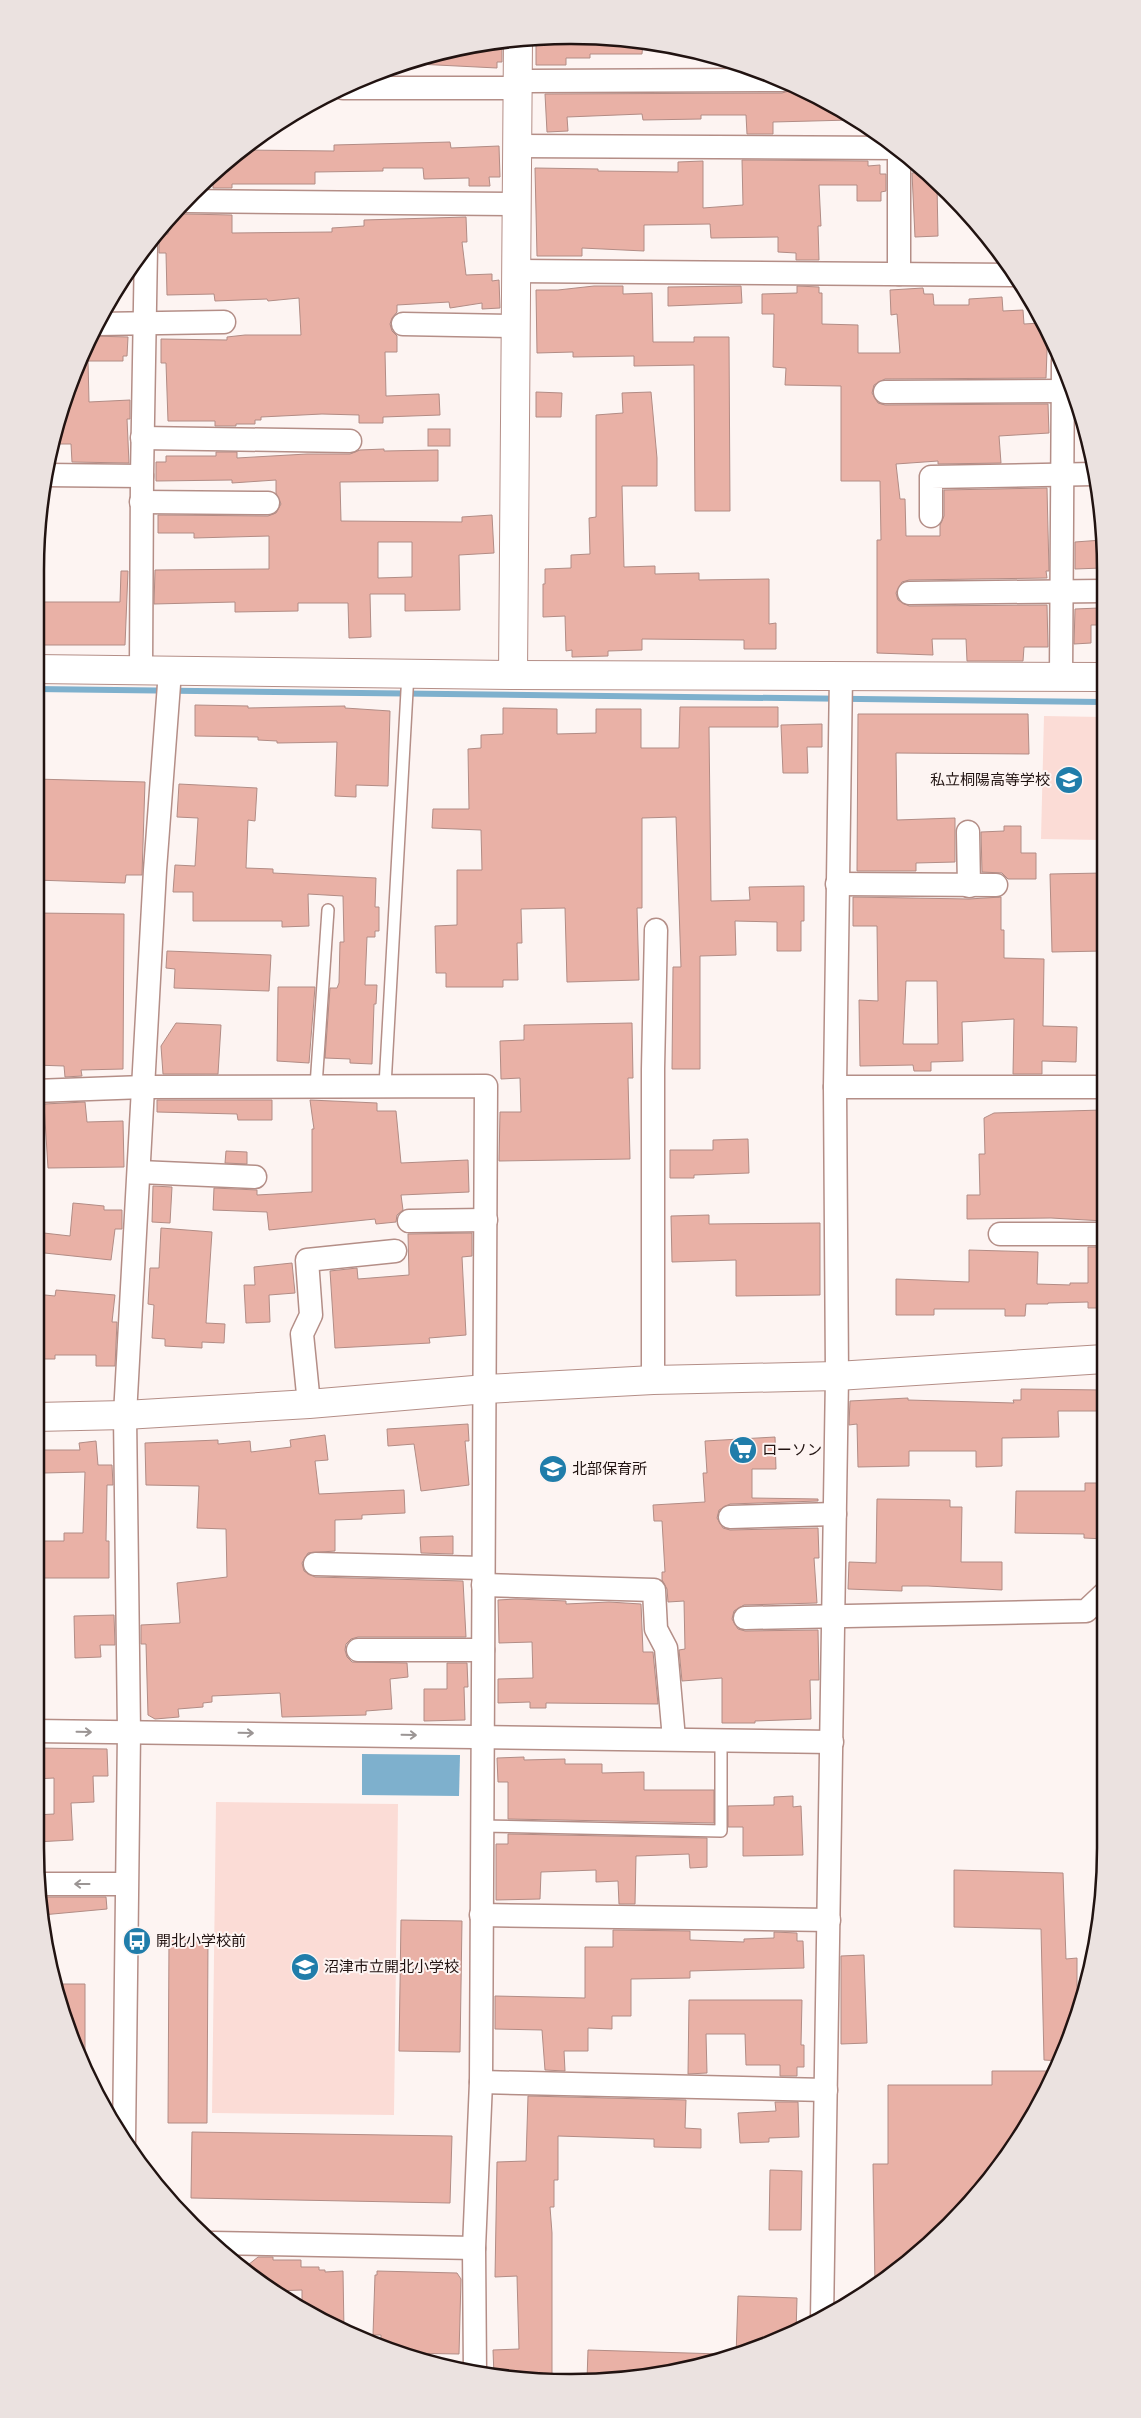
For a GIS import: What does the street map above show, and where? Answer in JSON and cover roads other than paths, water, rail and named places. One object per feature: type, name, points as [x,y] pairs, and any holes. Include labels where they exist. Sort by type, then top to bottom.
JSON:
[{"type":"street","points":[[514,675],[518,47]]},
{"type":"street","points":[[360,88],[517,88],[527,81],[762,80]]},
{"type":"street","points":[[517,146],[884,148]]},
{"type":"street","points":[[899,159],[899,274]]},
{"type":"street","points":[[195,201],[516,204]]},
{"type":"street","points":[[141,670],[141,502],[146,260]]},
{"type":"street","points":[[516,271],[1006,275]]},
{"type":"street","points":[[105,324],[224,322]]},
{"type":"street","points":[[403,324],[516,326]]},
{"type":"street","points":[[885,392],[1067,401],[1062,474],[1061,677]]},
{"type":"street","points":[[142,438],[350,441]]},
{"type":"street","points":[[931,516],[931,477],[1088,474]]},
{"type":"street","points":[[53,476],[142,476]]},
{"type":"street","points":[[141,502],[268,503]]},
{"type":"street","points":[[909,593],[1097,591]]},
{"type":"street","points":[[44,669],[514,675],[1097,677]]},
{"type":"street","points":[[124,2126],[125,1884],[129,1732],[125,1415],[155,870],[170,671]]},
{"type":"street","points":[[822,2310],[837,1376],[835,1087],[841,675]]},
{"type":"street","points":[[968,832],[969,886]]},
{"type":"street","points":[[837,884],[996,885]]},
{"type":"street","points":[[653,1380],[653,1069],[656,930]]},
{"type":"street","points":[[44,1091],[144,1087],[486,1086],[482,2082],[474,2248],[475,2365]]},
{"type":"street","points":[[835,1087],[1097,1087]]},
{"type":"street","points":[[139,1172],[255,1177]]},
{"type":"street","points":[[409,1222],[486,1220]]},
{"type":"street","points":[[1000,1234],[1097,1234]]},
{"type":"street","points":[[309,1404],[302,1334],[311,1315],[307,1260],[395,1251]]},
{"type":"street","points":[[44,1416],[125,1415],[309,1404],[486,1389],[653,1380],[837,1376],[1097,1359]]},
{"type":"street","points":[[730,1517],[835,1514]]},
{"type":"street","points":[[315,1564],[654,1590],[656,1629],[666,1648],[674,1739]]},
{"type":"street","points":[[745,1618],[1086,1611],[1097,1601]]},
{"type":"street","points":[[358,1650],[483,1650]]},
{"type":"street","points":[[44,1731],[832,1742]]},
{"type":"street","points":[[45,1884],[125,1884]]},
{"type":"street","points":[[482,1915],[829,1920]]},
{"type":"street","points":[[482,2082],[826,2090]]},
{"type":"street","points":[[222,2243],[474,2248]]},
{"type":"lane","points":[[385,1086],[408,674]]},
{"type":"lane","points":[[316,1086],[328,910]]},
{"type":"lane","points":[[482,1826],[721,1831],[721,1740]]},
{"type":"water","points":[[362,1754],[460,1755],[459,1796],[362,1795]]},
{"type":"waterway","points":[[44,689],[1097,702]]},
{"type":"place","name":"私立桐陽高等学校","points":[[1069,780]]},
{"type":"place","name":"ローソン","points":[[743,1450]]},
{"type":"place","name":"北部保育所","points":[[553,1469]]},
{"type":"place","name":"開北小学校前","points":[[137,1941]]},
{"type":"place","name":"沼津市立開北小学校","points":[[305,1967]]}]
